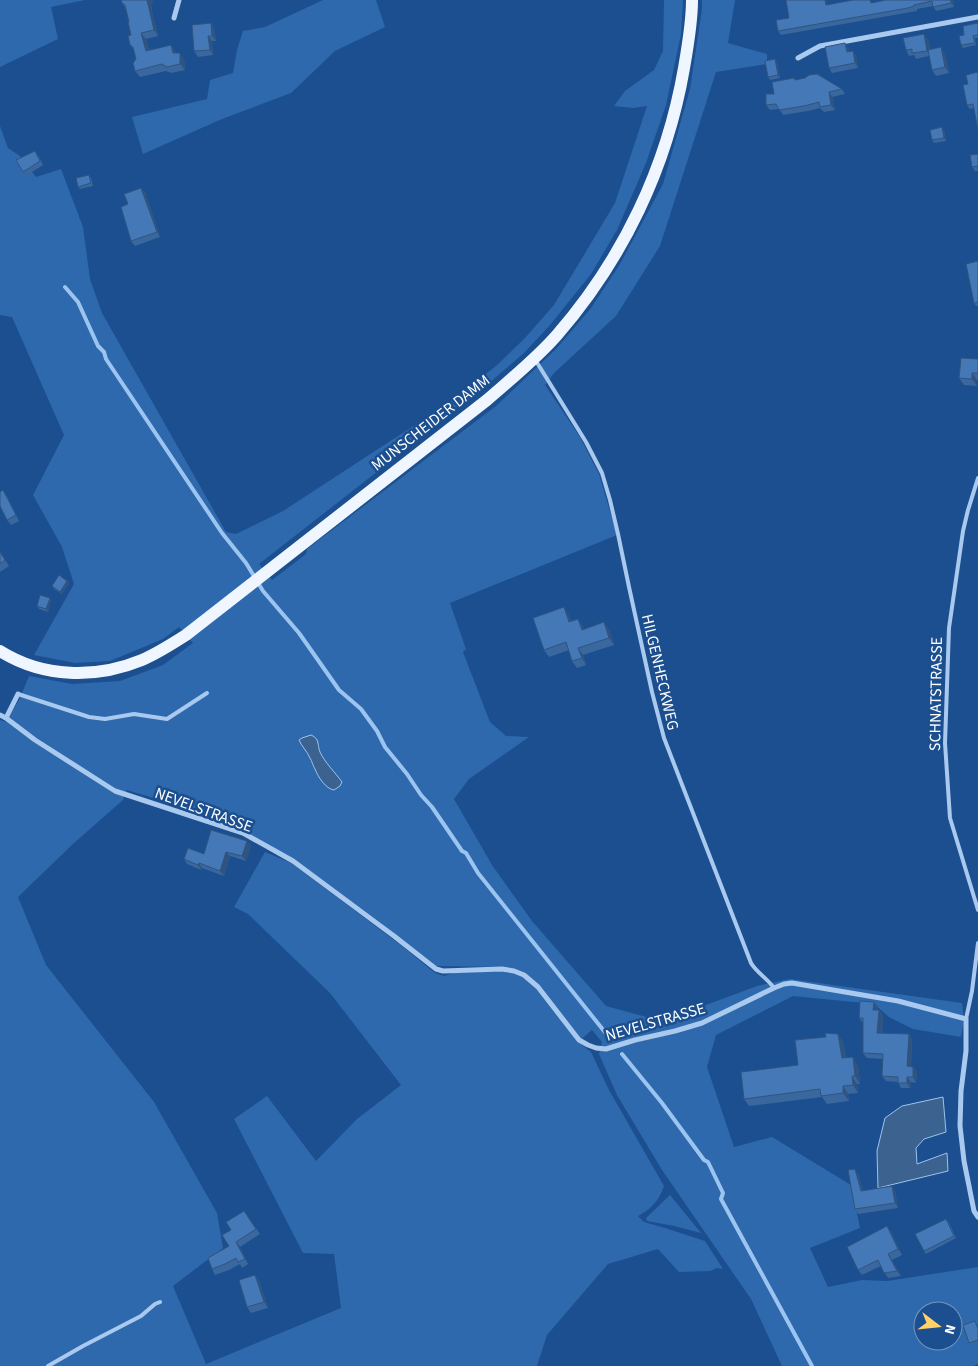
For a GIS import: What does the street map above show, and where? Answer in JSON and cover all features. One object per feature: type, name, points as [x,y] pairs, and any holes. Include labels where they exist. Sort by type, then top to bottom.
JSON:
[{"type":"main road","name":"MUNSCHEIDER DAMM","points":[[0,651],[28,665],[50,671],[73,674],[109,671],[163,650],[186,635],[487,400],[534,359],[584,302],[610,264],[634,222],[654,178],[670,133],[681,87],[689,41],[692,0]]},
{"type":"street","points":[[174,18],[178,0]]},
{"type":"street","points":[[798,58],[820,46],[978,17]]},
{"type":"street","points":[[6,718],[18,694]]},
{"type":"street","name":"NEVELSTRASSE","points":[[0,715],[34,740],[114,791],[242,833],[293,861],[436,969],[443,971],[502,970],[514,971],[524,975],[538,987],[579,1040],[599,1049],[606,1049],[702,1023],[774,988],[792,983],[898,1001],[966,1019]]},
{"type":"street","points":[[966,1019],[966,1051],[961,1091],[960,1126],[964,1161],[974,1211],[978,1217]]},
{"type":"lane","name":"HILGENHECKWEG","points":[[534,359],[586,442],[602,473],[618,534],[652,692],[664,738],[752,963],[774,988]]},
{"type":"lane","name":"SCHNATSTRASSE","points":[[978,478],[963,531],[948,628],[945,743],[950,818],[978,910]]},
{"type":"lane","points":[[18,694],[88,717],[105,719],[134,714],[167,719],[207,693]]},
{"type":"lane","points":[[966,1019],[972,991],[978,943]]},
{"type":"lane","points":[[48,1366],[141,1316],[160,1302]]},
{"type":"shaded area","points":[[0,0],[85,0],[51,7],[58,39],[0,67]]},
{"type":"shaded area","points":[[323,0],[376,0],[385,27],[335,51],[291,93],[222,119],[143,154],[132,117],[207,99],[210,80],[233,73],[243,31],[265,27]]},
{"type":"shaded area","points":[[664,0],[683,0],[681,34],[666,105],[646,163],[617,230],[591,274],[550,325],[524,353],[474,396],[259,564],[272,580],[306,554],[307,549],[496,406],[556,349],[591,308],[620,264],[663,184],[690,89],[702,0],[735,0],[728,43],[767,54],[767,64],[716,72],[660,246],[616,316],[554,373],[545,385],[580,437],[599,474],[617,535],[450,603],[466,649],[463,652],[490,722],[506,736],[529,737],[469,779],[454,799],[492,865],[532,921],[606,1006],[650,1018],[698,1008],[757,986],[790,979],[962,1003],[964,1020],[961,1037],[913,1029],[889,1017],[874,1004],[793,996],[716,1035],[707,1067],[734,1147],[772,1137],[851,1185],[860,1228],[810,1248],[828,1287],[862,1280],[887,1281],[978,1267],[978,1364],[973,1366],[782,1366],[751,1299],[662,1170],[617,1095],[599,1054],[602,1042],[592,1030],[578,1042],[591,1052],[609,1090],[664,1186],[654,1204],[638,1216],[644,1222],[705,1241],[723,1269],[679,1272],[658,1249],[608,1264],[547,1335],[537,1366],[0,1366],[0,720],[6,722],[20,698],[29,676],[72,684],[120,681],[163,665],[193,643],[179,627],[163,639],[110,661],[75,663],[34,655],[74,584],[62,547],[33,495],[64,435],[12,317],[0,315],[0,126],[8,148],[20,156],[36,177],[61,169],[83,227],[90,279],[102,313],[226,532],[236,534],[283,511],[444,406],[496,366],[525,338],[554,305],[615,203],[647,106],[633,108],[614,106],[625,91],[654,70],[663,51]],"holes":[[[127,790],[225,823],[294,859],[381,923],[435,966],[504,967],[508,971],[453,973],[444,976],[435,973],[291,863],[265,852],[234,907],[248,914],[330,993],[401,1085],[357,1119],[316,1161],[267,1096],[234,1119],[303,1253],[334,1254],[341,1308],[206,1364],[173,1286],[223,1248],[217,1213],[154,1102],[46,965],[18,897],[74,843],[123,800]]]},
{"type":"shaded area","points":[[311,735],[317,740],[320,752],[342,782],[334,790],[325,785],[320,779],[299,740]]},
{"type":"shaded area","points":[[943,1097],[946,1132],[924,1139],[916,1148],[917,1164],[947,1153],[948,1171],[878,1188],[877,1151],[885,1118],[902,1106]]},
{"type":"shaded area","points":[[670,1195],[701,1233],[647,1221],[646,1218]]},
{"type":"building","points":[[121,0],[147,0],[154,30],[141,33],[146,51],[171,45],[173,53],[180,53],[180,64],[167,67],[162,64],[135,71],[133,63],[136,59],[128,36],[131,35],[129,22],[125,5]]},
{"type":"building","points":[[786,0],[825,0],[826,5],[853,0],[870,0],[871,3],[886,0],[951,0],[951,3],[933,7],[932,1],[908,8],[778,31],[776,20],[789,18]]},
{"type":"building","points":[[211,23],[212,36],[208,36],[210,50],[194,51],[192,25]]},
{"type":"building","points":[[978,23],[978,35],[973,36],[975,43],[961,45],[959,36],[964,35],[963,26]]},
{"type":"building","points":[[924,34],[927,51],[912,53],[912,49],[906,50],[903,38]]},
{"type":"building","points":[[845,43],[847,52],[853,51],[855,63],[829,68],[825,47]]},
{"type":"building","points":[[941,47],[945,67],[932,70],[928,50]]},
{"type":"building","points":[[775,59],[778,75],[768,77],[765,61]]},
{"type":"building","points":[[978,72],[978,130],[973,104],[967,105],[963,85],[968,84],[966,75]]},
{"type":"building","points":[[817,74],[842,89],[829,92],[831,105],[820,107],[819,102],[779,110],[776,104],[766,105],[766,94],[774,94],[772,82],[794,78],[795,80]]},
{"type":"building","points":[[942,127],[944,138],[932,140],[930,130]]},
{"type":"building","points":[[35,151],[40,161],[23,172],[16,160]]},
{"type":"building","points":[[978,154],[978,166],[972,167],[970,155]]},
{"type":"building","points":[[89,175],[91,183],[78,187],[76,178]]},
{"type":"building","points":[[141,188],[157,232],[131,241],[121,207],[128,204],[124,194]]},
{"type":"building","points":[[978,261],[978,302],[974,303],[966,264]]},
{"type":"building","points":[[961,358],[978,359],[978,373],[972,373],[972,379],[959,378]]},
{"type":"building","points":[[3,490],[16,515],[7,520],[0,506],[0,492]]},
{"type":"building","points":[[0,552],[5,560],[0,564]]},
{"type":"building","points":[[59,575],[67,581],[60,592],[52,586]]},
{"type":"building","points":[[40,595],[50,598],[46,609],[37,606]]},
{"type":"building","points":[[564,607],[569,622],[578,619],[582,630],[604,622],[609,638],[578,648],[582,658],[572,661],[566,642],[544,650],[533,618]]},
{"type":"building","points":[[211,830],[247,841],[242,856],[226,852],[220,871],[184,859],[188,848],[204,854]]},
{"type":"building","points":[[860,1001],[874,1002],[873,1010],[879,1010],[877,1033],[909,1034],[907,1066],[913,1067],[913,1077],[907,1077],[907,1083],[898,1083],[898,1077],[882,1076],[883,1054],[863,1053],[863,1018],[859,1018]]},
{"type":"building","points":[[825,1033],[838,1034],[842,1058],[853,1057],[855,1076],[852,1076],[853,1085],[843,1086],[843,1093],[821,1096],[820,1089],[744,1099],[741,1072],[798,1065],[795,1040],[826,1037]]},
{"type":"building","points":[[855,1169],[861,1191],[892,1186],[895,1203],[855,1209],[848,1170]]},
{"type":"building","points":[[244,1211],[256,1229],[236,1242],[245,1259],[238,1262],[236,1258],[212,1269],[208,1258],[229,1246],[222,1235],[231,1230],[226,1222]]},
{"type":"building","points":[[946,1219],[954,1236],[924,1251],[915,1234]]},
{"type":"building","points":[[887,1226],[898,1249],[888,1254],[897,1271],[884,1273],[878,1260],[858,1270],[847,1247]]},
{"type":"building","points":[[255,1275],[264,1302],[247,1307],[239,1280]]},
{"type":"building","points":[[975,1321],[978,1329],[978,1340],[969,1343],[963,1325]]},
{"type":"waterway","points":[[65,287],[78,302],[106,359],[222,533],[246,563],[263,591],[299,633],[339,690],[361,709],[377,731],[385,747],[432,807],[462,851],[466,853],[478,873],[608,1036]]},
{"type":"waterway","points":[[622,1054],[662,1103],[704,1160],[708,1162],[723,1193],[721,1199],[812,1366]]}]
